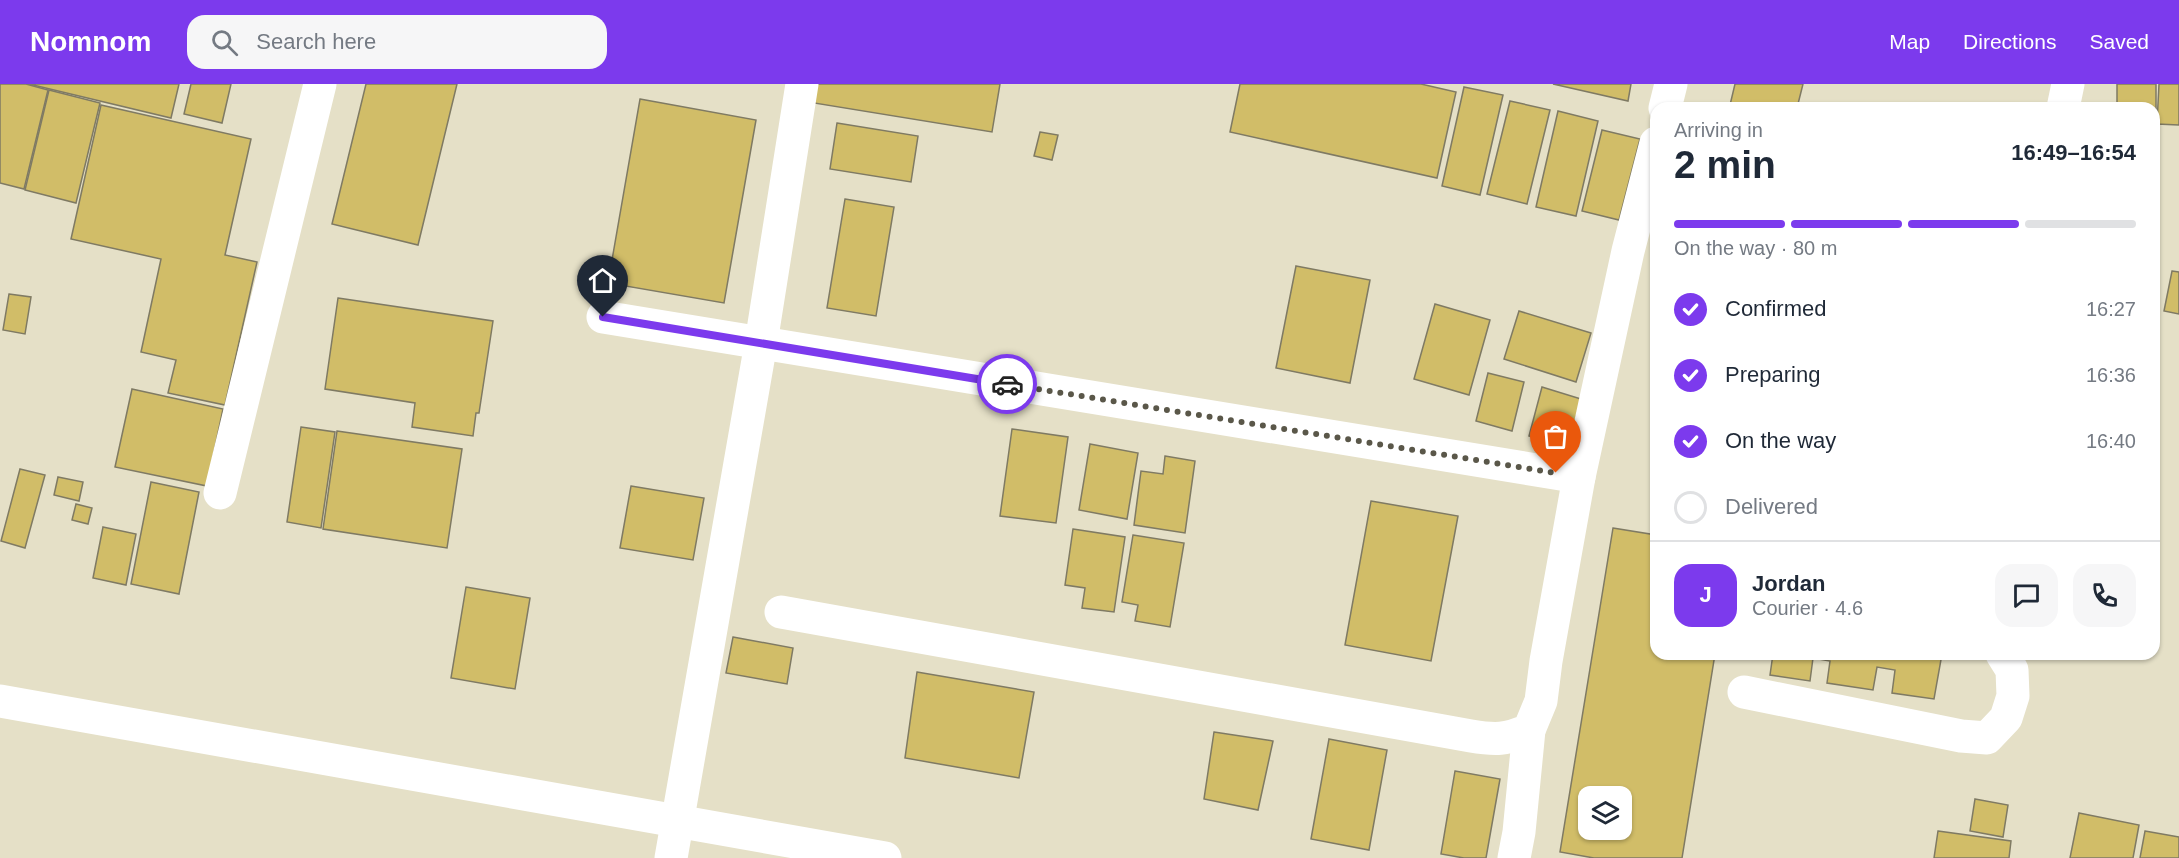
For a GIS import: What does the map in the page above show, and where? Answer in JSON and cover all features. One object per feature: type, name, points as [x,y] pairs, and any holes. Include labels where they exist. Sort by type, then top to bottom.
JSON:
[{"type":"street","points":[[220,493],[320,84]]},
{"type":"street","points":[[671,858],[760,343],[802,84]]},
{"type":"street","points":[[1666,102],[1671,84]]},
{"type":"street","points":[[2064,102],[2068,84]]},
{"type":"street","points":[[1514,858],[1519,832],[1529,730],[1541,701],[1546,661],[1580,477],[1628,251],[1650,165]]},
{"type":"street","points":[[603,317],[1580,477]]},
{"type":"street","points":[[781,612],[1495,740],[1511,738],[1529,730]]},
{"type":"street","points":[[1744,692],[1961,736],[1987,738],[2006,718],[2013,696],[2012,669],[2006,660]]},
{"type":"street","points":[[0,701],[885,858]]},
{"type":"building","points":[[0,84],[26,84],[48,90],[24,189],[0,183]]},
{"type":"building","points":[[29,84],[179,84],[171,118]]},
{"type":"building","points":[[191,84],[231,84],[222,123],[184,114]]},
{"type":"building","points":[[366,84],[457,84],[418,245],[332,224]]},
{"type":"building","points":[[817,84],[1000,84],[992,132],[814,103]]},
{"type":"building","points":[[1240,84],[1421,84],[1456,92],[1437,178],[1230,132]]},
{"type":"building","points":[[1553,84],[1631,84],[1628,101]]},
{"type":"building","points":[[1735,84],[1803,84],[1798,102],[1731,102]]},
{"type":"building","points":[[2117,84],[2156,84],[2156,102],[2117,102]]},
{"type":"building","points":[[2159,84],[2179,84],[2179,125],[2160,124],[2160,102],[2158,102]]},
{"type":"building","points":[[1464,87],[1503,95],[1480,195],[1442,186]]},
{"type":"building","points":[[49,90],[100,103],[76,203],[25,190]]},
{"type":"building","points":[[640,99],[756,120],[724,303],[608,283]]},
{"type":"building","points":[[1510,101],[1550,110],[1527,204],[1487,194]]},
{"type":"building","points":[[101,105],[251,139],[225,255],[257,262],[225,405],[168,393],[176,360],[141,352],[161,259],[71,239]]},
{"type":"building","points":[[1558,111],[1598,121],[1576,216],[1536,207]]},
{"type":"building","points":[[837,123],[918,136],[911,182],[830,169]]},
{"type":"building","points":[[1602,130],[1640,139],[1619,220],[1582,211]]},
{"type":"building","points":[[1040,132],[1058,135],[1052,160],[1034,156]]},
{"type":"building","points":[[845,199],[894,207],[876,316],[827,308]]},
{"type":"building","points":[[1296,266],[1370,280],[1350,383],[1276,368]]},
{"type":"building","points":[[2172,271],[2179,272],[2179,314],[2164,311]]},
{"type":"building","points":[[9,294],[31,297],[25,334],[3,330]]},
{"type":"building","points":[[338,298],[493,321],[479,413],[476,413],[473,436],[412,427],[415,403],[325,389]]},
{"type":"building","points":[[1435,304],[1490,320],[1469,395],[1414,379]]},
{"type":"building","points":[[1519,311],[1591,333],[1576,382],[1504,359]]},
{"type":"building","points":[[1488,373],[1524,382],[1512,431],[1476,421]]},
{"type":"building","points":[[1542,387],[1581,399],[1568,447],[1529,436]]},
{"type":"building","points":[[132,389],[223,409],[207,486],[115,467]]},
{"type":"building","points":[[301,427],[335,432],[321,528],[287,522]]},
{"type":"building","points":[[1012,429],[1068,437],[1056,523],[1000,516]]},
{"type":"building","points":[[337,431],[462,449],[447,548],[323,529]]},
{"type":"building","points":[[1090,444],[1138,453],[1127,519],[1079,510]]},
{"type":"building","points":[[1165,456],[1195,461],[1185,533],[1134,525],[1141,471],[1163,474]]},
{"type":"building","points":[[20,469],[45,475],[25,548],[1,541]]},
{"type":"building","points":[[58,477],[83,482],[79,501],[54,495]]},
{"type":"building","points":[[151,482],[199,492],[179,594],[131,584]]},
{"type":"building","points":[[631,486],[704,498],[693,560],[620,548]]},
{"type":"building","points":[[1371,501],[1458,516],[1431,661],[1345,645]]},
{"type":"building","points":[[76,504],[92,508],[88,524],[72,520]]},
{"type":"building","points":[[103,527],[136,534],[126,585],[93,578]]},
{"type":"building","points":[[1613,528],[1650,534],[1650,660],[1714,660],[1682,858],[1594,858],[1560,852]]},
{"type":"building","points":[[1073,529],[1125,537],[1114,612],[1082,608],[1085,588],[1065,585]]},
{"type":"building","points":[[1133,535],[1184,543],[1170,627],[1135,621],[1138,605],[1122,602]]},
{"type":"building","points":[[466,587],[530,598],[515,689],[451,678]]},
{"type":"building","points":[[733,637],[793,648],[787,684],[726,673]]},
{"type":"building","points":[[1772,660],[1813,660],[1810,681],[1770,675]]},
{"type":"building","points":[[1824,660],[1941,660],[1934,699],[1892,693],[1895,670],[1877,667],[1873,690],[1827,683],[1830,661]]},
{"type":"building","points":[[917,672],[1034,692],[1019,778],[905,758]]},
{"type":"building","points":[[1214,732],[1273,741],[1258,810],[1204,799]]},
{"type":"building","points":[[1329,739],[1387,750],[1369,850],[1311,839]]},
{"type":"building","points":[[1455,771],[1500,779],[1486,858],[1464,858],[1441,854]]},
{"type":"building","points":[[1975,799],[2008,805],[2003,837],[1970,831]]},
{"type":"building","points":[[2079,813],[2139,825],[2133,858],[2070,858]]},
{"type":"building","points":[[1938,831],[2011,841],[2009,858],[1934,858]]},
{"type":"building","points":[[2145,831],[2179,837],[2179,858],[2140,858]]},
{"type":"way so far","points":[[1007,384],[1556,473]]},
{"type":"route","points":[[603,317],[1007,384]]}]
